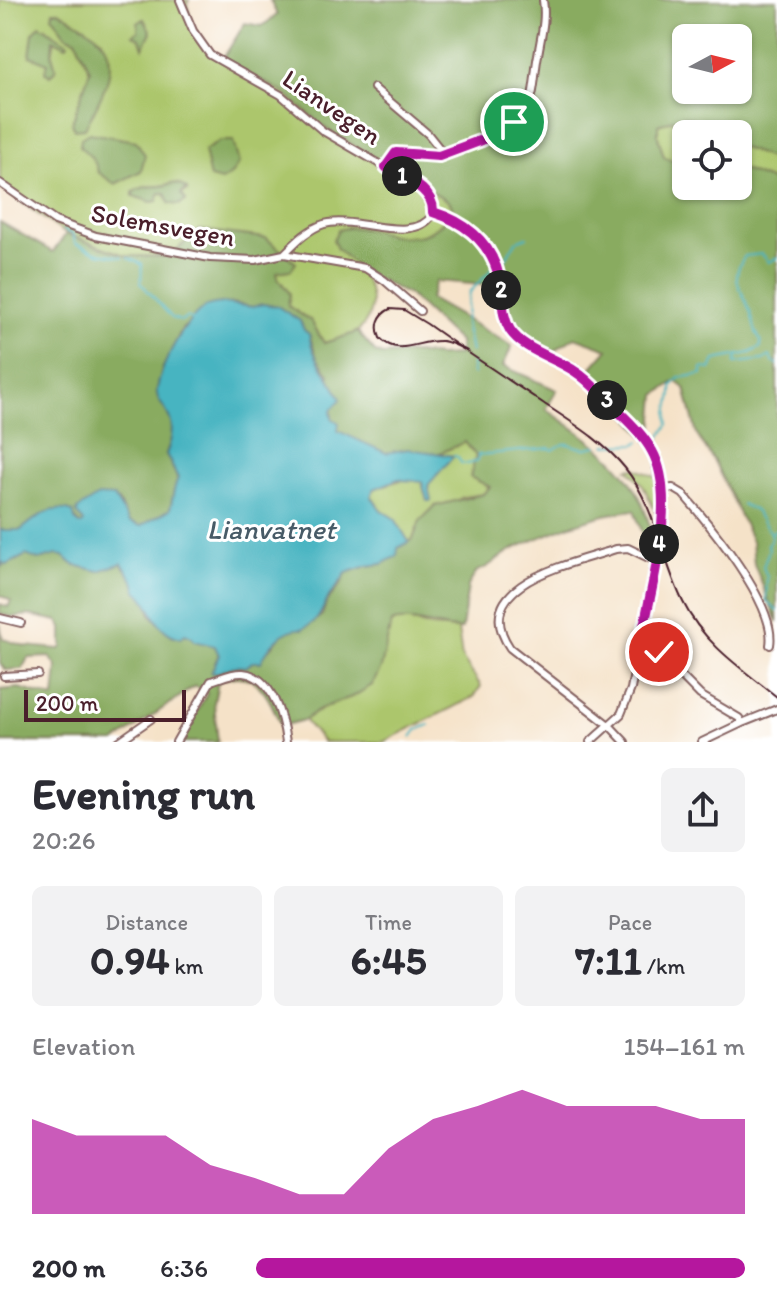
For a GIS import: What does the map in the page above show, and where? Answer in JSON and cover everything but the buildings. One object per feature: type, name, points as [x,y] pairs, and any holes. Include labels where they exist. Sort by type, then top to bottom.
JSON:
[{"type":"street","name":"Lianvegen","points":[[180,0],[193,31],[210,55],[281,95],[323,131],[425,192],[432,200],[433,212],[474,232],[490,252],[499,274],[504,318],[511,331],[518,339],[579,373],[637,430],[653,452],[661,489],[663,521],[627,701],[610,726]]},
{"type":"street","points":[[386,167],[393,155],[401,152],[432,157],[444,154],[500,132],[524,113],[533,92],[544,28],[543,0]]},
{"type":"street","points":[[374,88],[428,134],[444,154]]},
{"type":"street","name":"Solemsvegen","points":[[0,183],[43,214],[84,233],[210,258],[255,260],[284,254],[365,268],[420,311]]},
{"type":"street","points":[[284,254],[310,232],[327,223],[410,229],[424,225],[433,212]]},
{"type":"street","points":[[661,489],[673,488],[683,494],[748,576],[769,619],[770,645]]},
{"type":"street","points":[[625,742],[610,726],[510,648],[501,630],[502,609],[510,594],[530,578],[616,549],[628,548],[655,561]]},
{"type":"street","points":[[0,618],[21,623]]},
{"type":"street","points":[[642,636],[700,695],[739,718],[742,723]]},
{"type":"street","points":[[176,742],[211,681],[242,673],[259,681],[276,704],[284,723],[286,742]]},
{"type":"street","points":[[1,676],[38,674]]},
{"type":"street","points":[[702,742],[777,709]]},
{"type":"street","points":[[118,742],[151,719]]},
{"type":"street","points":[[590,742],[610,726]]},
{"type":"green space","points":[[0,0],[189,0],[187,4],[192,25],[207,50],[283,92],[328,130],[450,202],[454,213],[425,235],[402,238],[347,227],[337,249],[362,274],[368,285],[371,308],[357,332],[324,343],[311,321],[288,306],[290,294],[277,272],[199,230],[170,257],[127,256],[66,234],[0,187]],"holes":[[[59,11],[102,40],[72,123],[90,71],[76,39],[61,29]],[[46,27],[55,38],[52,55],[56,69],[41,58]],[[172,183],[187,191],[181,194],[185,200],[144,186],[164,187]]]},
{"type":"green space","points":[[270,0],[777,0],[777,161],[752,151],[752,120],[697,120],[683,116],[658,125],[658,137],[664,157],[672,160],[672,200],[752,200],[752,173],[777,183],[777,622],[754,564],[752,541],[715,463],[697,435],[685,388],[676,381],[656,395],[652,441],[649,442],[620,407],[586,374],[608,349],[575,337],[551,353],[516,329],[508,287],[436,281],[430,299],[512,346],[503,366],[557,390],[546,409],[597,446],[630,480],[641,501],[656,546],[647,545],[634,510],[557,530],[514,549],[477,571],[468,586],[462,629],[407,621],[391,623],[381,668],[372,685],[354,696],[320,709],[304,720],[281,726],[259,686],[242,677],[218,682],[214,703],[218,742],[180,742],[207,693],[195,686],[115,742],[0,742],[1,690],[19,688],[54,698],[57,667],[50,657],[28,658],[22,669],[5,670],[0,663],[0,624],[3,639],[25,646],[60,649],[62,628],[58,621],[29,615],[13,617],[0,614],[0,604],[8,607],[11,601],[0,595],[0,562],[3,567],[2,562],[15,561],[26,555],[44,559],[56,554],[74,565],[99,571],[121,563],[147,599],[151,615],[174,637],[185,634],[192,636],[194,641],[215,646],[219,654],[215,663],[216,674],[231,666],[246,667],[273,646],[282,633],[294,628],[302,629],[322,615],[327,601],[346,573],[382,564],[398,548],[413,539],[420,521],[435,506],[483,494],[490,487],[470,477],[476,456],[465,442],[435,455],[409,449],[386,453],[338,431],[332,418],[329,374],[317,358],[309,334],[300,321],[277,306],[262,304],[253,307],[231,303],[193,320],[182,329],[161,372],[158,394],[169,413],[174,431],[166,454],[178,479],[170,509],[141,526],[129,522],[118,501],[77,513],[84,522],[81,525],[68,510],[43,515],[21,530],[0,530],[0,222],[53,252],[66,234],[127,256],[169,257],[199,230],[266,238],[296,263],[291,270],[277,272],[278,278],[290,294],[288,306],[311,321],[324,343],[358,332],[375,352],[382,355],[459,355],[459,342],[409,295],[362,271],[337,249],[333,240],[338,230],[348,228],[411,237],[422,235],[435,229],[454,213],[450,202],[328,130],[283,92],[222,60],[245,23],[262,26],[277,15]]},
{"type":"green space","points":[[53,11],[59,11],[92,32],[107,50],[110,61],[106,84],[85,128],[74,129],[72,123],[90,70],[76,39],[63,32],[52,16]]},
{"type":"green space","points":[[144,19],[151,32],[143,48],[140,39],[133,35],[138,31],[138,23]]},
{"type":"green space","points":[[40,25],[68,43],[66,46],[53,39],[52,55],[56,69],[50,76],[45,72],[48,63],[30,56],[33,33]]},
{"type":"green space","points":[[683,116],[697,120],[672,120],[672,160],[664,157],[658,125]]},
{"type":"green space","points":[[89,133],[136,141],[145,155],[141,171],[115,184],[98,172],[92,158],[80,147],[81,138]]},
{"type":"green space","points":[[220,141],[233,141],[239,163],[231,175],[221,181],[210,178],[204,151]]},
{"type":"green space","points":[[752,151],[777,161],[777,183],[752,173]]},
{"type":"green space","points":[[172,183],[187,189],[181,194],[186,200],[182,203],[169,203],[165,193],[160,193],[157,201],[151,202],[133,196],[133,192],[139,189]]},
{"type":"green space","points":[[465,442],[476,456],[474,469],[490,486],[483,494],[463,497],[420,521],[409,542],[395,519],[381,510],[371,496],[374,489],[398,481],[416,480],[422,482],[427,501],[427,485],[452,456],[435,455]]},
{"type":"green space","points":[[634,468],[657,477],[661,524],[643,485],[628,469]]},
{"type":"green space","points":[[402,618],[430,627],[458,629],[462,658],[481,686],[474,697],[383,742],[323,742],[304,720],[372,685],[391,623]]},
{"type":"water","name":"Lianvatnet","points":[[222,303],[277,306],[300,321],[341,399],[331,410],[332,418],[339,423],[338,431],[386,453],[409,449],[454,456],[428,485],[431,501],[427,501],[422,482],[419,481],[398,479],[374,489],[371,496],[381,510],[395,519],[409,542],[398,548],[397,556],[382,564],[346,573],[315,621],[283,635],[261,662],[211,673],[219,655],[215,646],[194,641],[185,634],[181,638],[171,635],[164,630],[136,590],[122,563],[99,571],[74,565],[63,556],[39,560],[26,555],[7,565],[2,562],[2,567],[0,530],[21,530],[45,513],[58,510],[73,512],[75,520],[81,525],[84,522],[77,513],[78,509],[98,496],[114,497],[129,522],[141,526],[170,509],[178,478],[166,454],[172,429],[157,396],[157,389],[168,356],[188,324],[206,307]]},
{"type":"waterway","points":[[64,230],[73,234],[75,243],[98,253],[122,257]]},
{"type":"waterway","points":[[499,265],[516,241],[527,237]]},
{"type":"waterway","points":[[659,439],[669,424],[672,386],[679,378],[702,374],[702,368],[711,369],[715,360],[750,353],[761,347],[738,284],[737,271],[745,256],[762,254],[769,262],[777,258]]},
{"type":"waterway","points":[[128,258],[142,264],[141,283],[172,318],[181,321],[188,317],[193,320]]},
{"type":"waterway","points":[[471,352],[465,323],[469,293],[493,268]]},
{"type":"waterway","points":[[737,357],[735,363],[763,360],[770,356],[777,364]]},
{"type":"waterway","points":[[472,364],[473,374]]},
{"type":"waterway","points":[[606,445],[636,444],[640,441]]},
{"type":"waterway","points":[[454,456],[461,463],[468,464],[478,461],[478,455],[553,450],[565,444],[585,448],[597,446]]},
{"type":"waterway","points":[[742,504],[755,511],[771,533]]},
{"type":"waterway","points":[[777,529],[771,533],[763,567],[767,577],[766,601],[777,611]]},
{"type":"waterway","points":[[412,737],[417,730],[429,725]]},
{"type":"tram line","points":[[467,351],[464,349],[461,348],[458,346],[442,341],[395,347],[380,338],[379,321],[390,309],[404,310],[427,324],[456,344],[470,354],[575,425],[607,449],[625,468],[644,499],[675,585],[691,617],[712,643],[777,697]]},
{"type":"route","points":[[514,122],[500,132],[439,156],[396,153],[386,167],[421,188],[432,200],[433,212],[479,237],[495,263],[504,318],[518,339],[579,373],[637,430],[653,452],[662,494],[663,521],[642,636],[659,652]]}]
